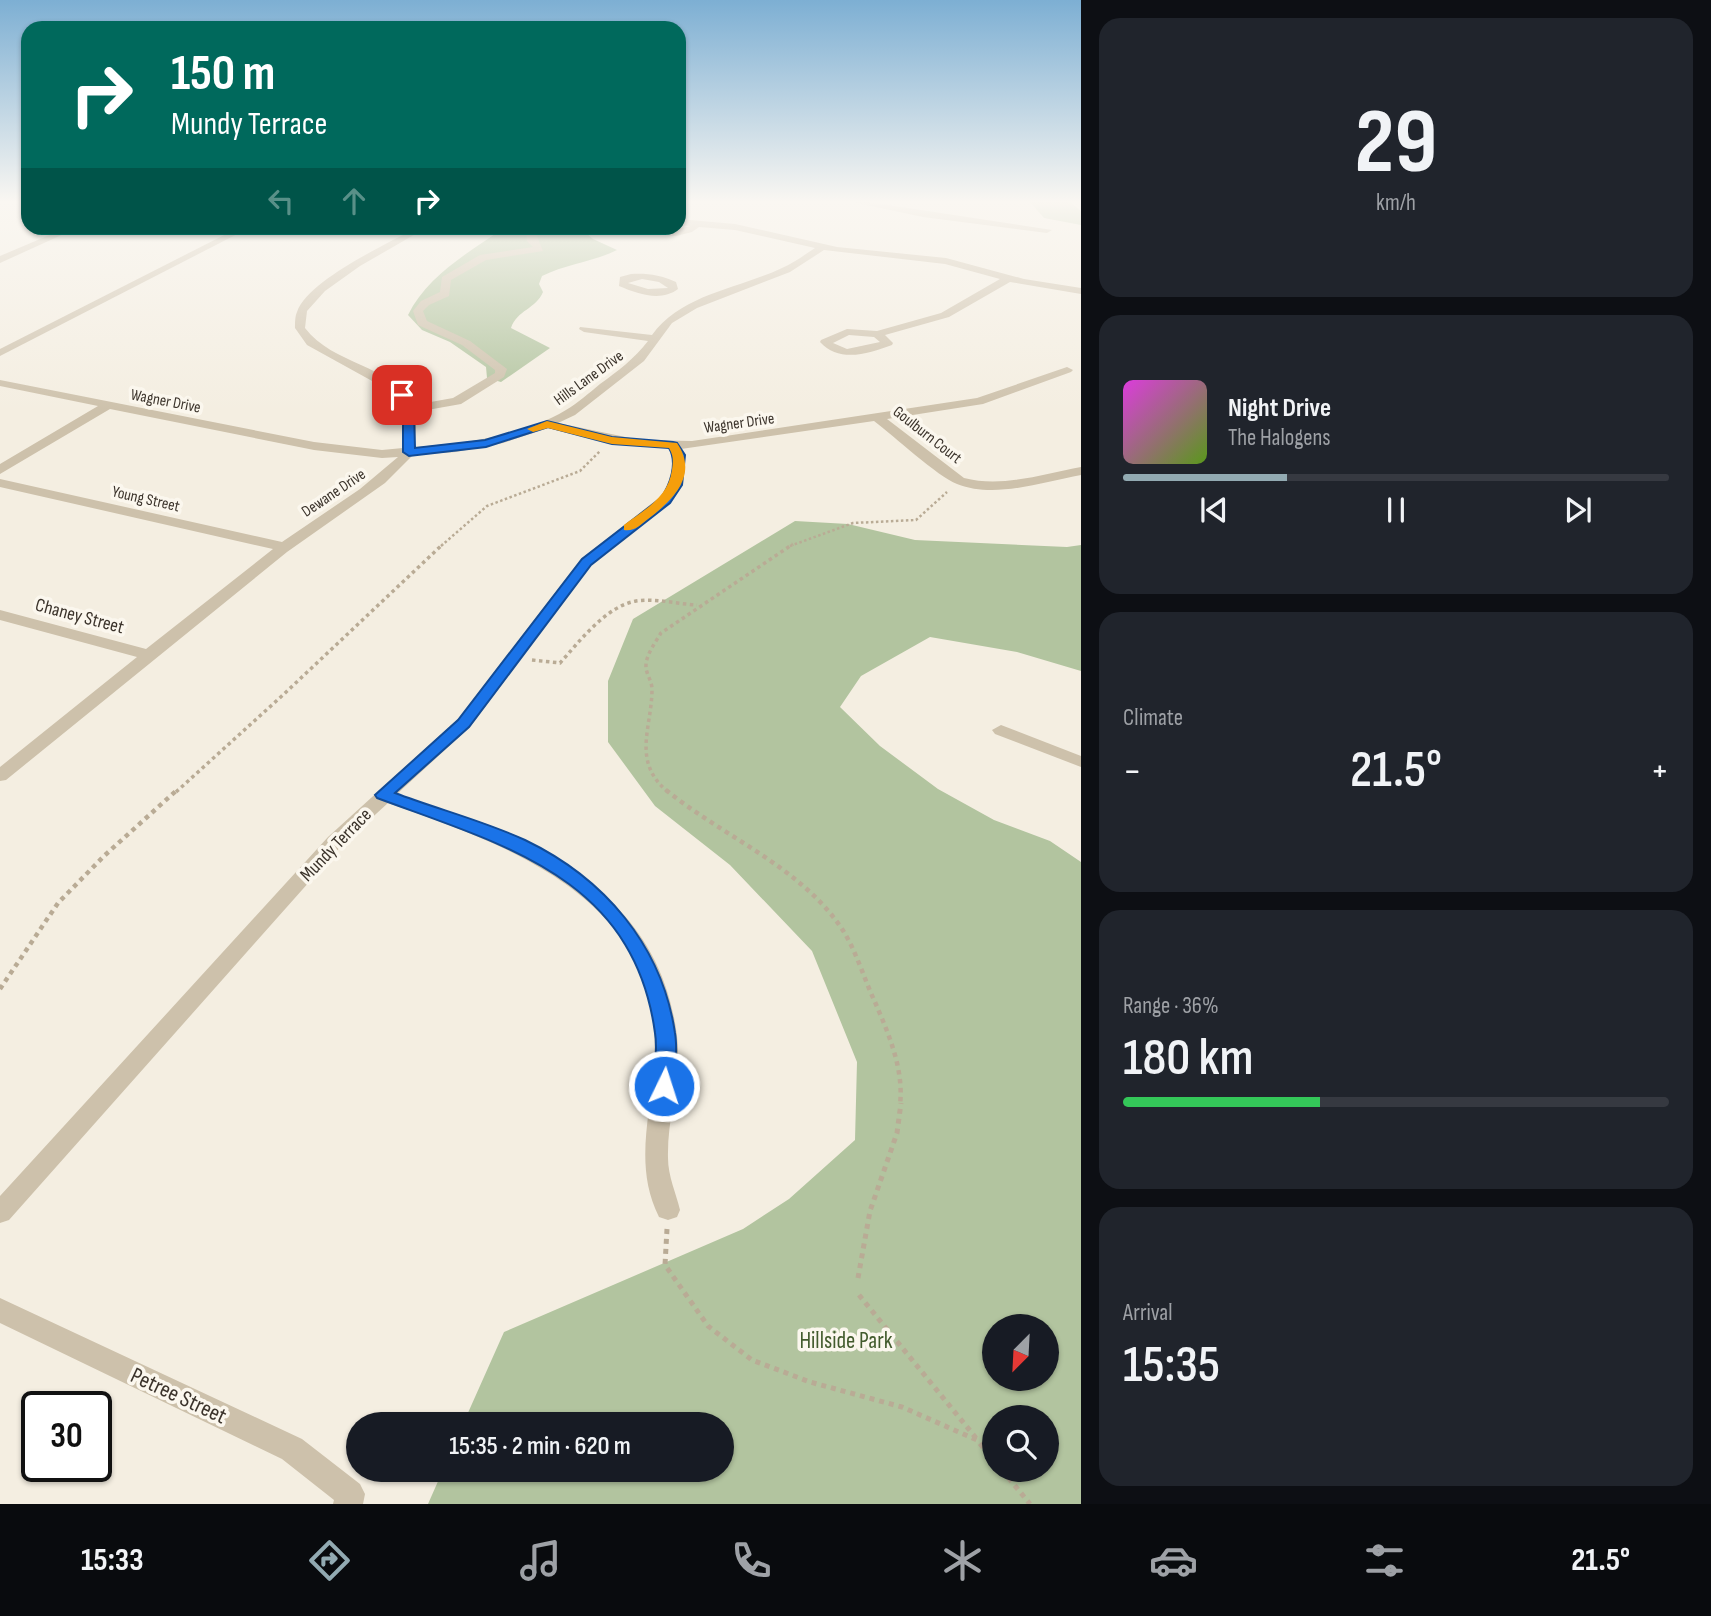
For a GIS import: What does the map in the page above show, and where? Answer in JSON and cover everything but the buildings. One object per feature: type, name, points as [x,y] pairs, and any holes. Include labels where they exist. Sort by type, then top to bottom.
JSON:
[{"type":"street","points":[[0,353],[158,272]]},
{"type":"street","points":[[348,272],[321,288],[303,307],[299,318],[301,332],[311,344],[384,380],[402,395],[409,410],[409,452]]},
{"type":"street","points":[[409,410],[457,401],[500,375],[501,369],[474,349],[422,323],[418,311],[425,303],[445,294],[446,279],[457,272]]},
{"type":"street","name":"Hills Lane Drive","points":[[547,424],[571,412],[624,373],[640,359],[668,321],[702,303],[782,272]]},
{"type":"street","points":[[987,272],[1081,291]]},
{"type":"street","points":[[877,334],[945,315],[1009,278]]},
{"type":"street","points":[[667,292],[702,303]]},
{"type":"street","points":[[584,329],[655,339]]},
{"type":"street","name":"Wagner Drive","points":[[0,383],[314,446],[382,454],[486,443],[547,424],[612,440],[673,445],[979,401],[1067,370]]},
{"type":"street","points":[[0,470],[108,405]]},
{"type":"street","name":"Goulburn Court","points":[[877,417],[959,481],[978,486],[1002,486],[1081,471]]},
{"type":"street","name":"Mundy Terrace","points":[[0,1213],[335,841],[464,723],[586,562],[665,500],[676,485],[679,455],[673,445]]},
{"type":"street","name":"Dewane Drive","points":[[0,776],[285,547],[354,502],[394,470],[409,452]]},
{"type":"street","name":"Young Street","points":[[0,483],[285,547]]},
{"type":"street","name":"Chaney Street","points":[[0,615],[149,655]]},
{"type":"street","points":[[1001,730],[1081,762]]},
{"type":"street","points":[[383,795],[493,833],[541,856],[594,894],[634,942],[656,986],[666,1035],[667,1062],[656,1160],[668,1210]]},
{"type":"street","name":"Petree Street","points":[[0,1310],[292,1450],[349,1499]]},
{"type":"path","points":[[0,989],[67,893],[104,856],[284,694],[416,567],[487,506],[580,471],[612,440]]},
{"type":"path","points":[[858,1278],[870,1212],[897,1133],[901,1100],[895,1047],[842,929],[804,887],[777,864],[697,815],[664,788],[651,769],[644,751],[652,695],[646,668],[648,656],[661,633],[793,544],[853,523],[916,520],[959,481]]},
{"type":"path","points":[[513,659],[560,663],[605,619],[620,607],[634,601],[698,606]]},
{"type":"path","points":[[668,1210],[665,1265],[708,1326],[752,1360],[810,1382],[902,1407],[977,1440]]},
{"type":"path","points":[[859,1295],[982,1446]]},
{"type":"path","points":[[1012,1482],[1030,1504]]},
{"type":"green space","points":[[443,272],[552,272],[542,276],[539,284],[543,292],[540,298],[518,317],[511,328],[550,348],[501,382],[487,378],[486,367],[450,342],[422,330],[408,315],[416,301]]},
{"type":"green space","name":"Hillside Park","points":[[795,521],[848,524],[915,540],[1067,547],[1081,545],[1081,671],[1017,652],[930,637],[861,676],[840,707],[880,746],[938,789],[994,820],[1050,841],[1081,862],[1081,1504],[428,1504],[438,1482],[734,1482],[734,1412],[468,1412],[504,1332],[743,1229],[789,1199],[855,1140],[857,1062],[812,951],[730,865],[655,806],[608,742],[608,681],[633,619]]},
{"type":"slow traffic","points":[[533,429],[547,424],[612,440],[673,445],[679,455],[676,485],[665,500],[629,528]]},
{"type":"route","points":[[402,395],[409,410],[409,452],[486,443],[547,424],[612,440],[673,445],[679,455],[676,485],[665,500],[586,562],[464,723],[383,795],[518,844],[564,870],[603,903],[620,921],[634,942],[656,986],[666,1035],[664,1086]]}]
